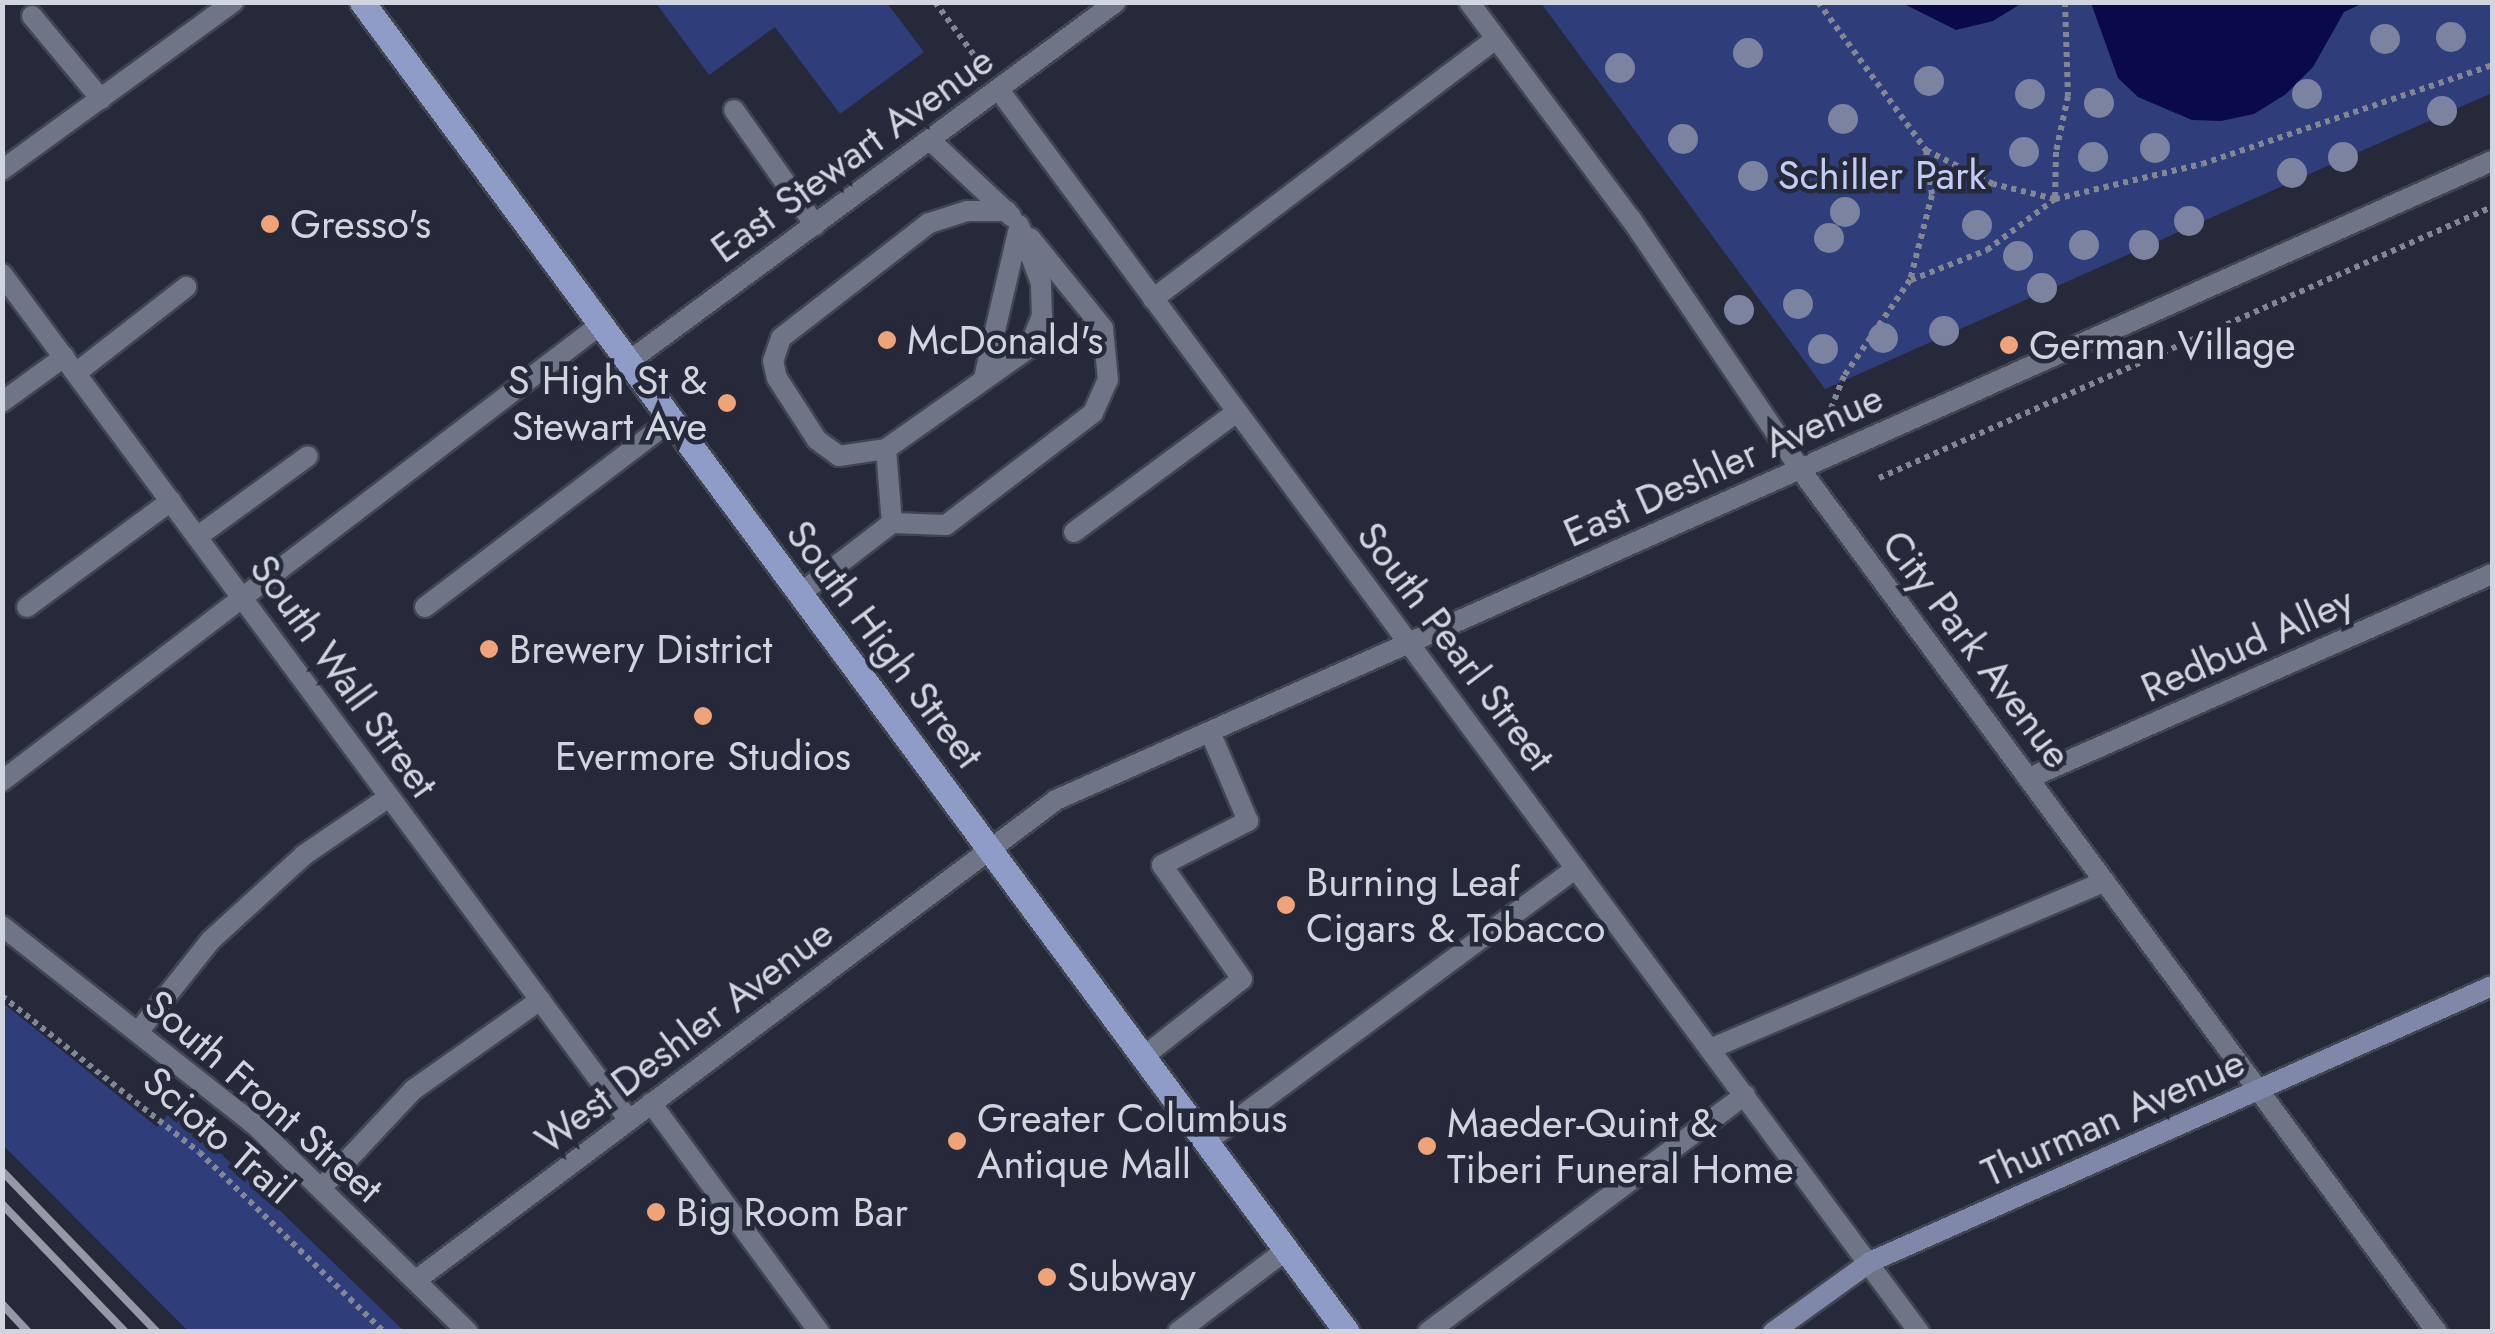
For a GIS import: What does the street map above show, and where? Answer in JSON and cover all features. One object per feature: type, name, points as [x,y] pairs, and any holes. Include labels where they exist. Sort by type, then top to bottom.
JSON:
[{"type":"main road","name":"South High Street","points":[[362,2],[1346,1332]]},
{"type":"street","points":[[2,170],[232,2]]},
{"type":"street","name":"East Stewart Avenue","points":[[628,362],[1116,2]]},
{"type":"street","name":"City Park Avenue","points":[[1468,2],[1631,219],[1800,470],[2437,1332]]},
{"type":"street","points":[[32,16],[100,99]]},
{"type":"street","points":[[1153,299],[1496,39]]},
{"type":"street","name":"South Pearl Street","points":[[1000,90],[1919,1332]]},
{"type":"street","points":[[734,110],[815,225]]},
{"type":"street","points":[[801,592],[892,522],[946,525],[1093,413],[1108,380],[1103,328],[1013,218],[930,141]]},
{"type":"street","name":"East Deshler Avenue","points":[[990,848],[1056,800],[2492,161]]},
{"type":"street","points":[[967,211],[1013,218],[1041,283],[1042,316],[1029,348],[886,449],[839,456],[817,440],[778,378],[773,360],[780,338],[929,223],[967,211]]},
{"type":"street","points":[[984,378],[1013,218]]},
{"type":"street","name":"South Wall Street","points":[[2,274],[629,1120]]},
{"type":"street","points":[[2,402],[70,365],[186,287]]},
{"type":"street","points":[[2,781],[600,325]]},
{"type":"street","points":[[1074,532],[1238,412]]},
{"type":"street","points":[[425,607],[671,420]]},
{"type":"street","points":[[886,449],[892,522]]},
{"type":"street","points":[[198,537],[308,456]]},
{"type":"street","points":[[27,607],[171,501]]},
{"type":"street","name":"Redbud Alley","points":[[2029,778],[2492,574]]},
{"type":"street","points":[[1143,1056],[1242,979],[1162,865],[1248,821],[1210,732]]},
{"type":"street","points":[[138,1032],[210,940],[304,856],[389,797]]},
{"type":"street","name":"West Deshler Avenue","points":[[419,1278],[990,848]]},
{"type":"street","points":[[1206,1142],[1576,868]]},
{"type":"street","points":[[1710,1048],[1740,1030],[2105,880]]},
{"type":"street","name":"South Front Street","points":[[2,926],[138,1032],[322,1187],[419,1278],[468,1332]]},
{"type":"street","name":"Thurman Avenue","points":[[1772,1332],[1870,1262],[2492,986]]},
{"type":"street","points":[[322,1187],[412,1090],[540,1000]]},
{"type":"street","points":[[1428,1332],[1745,1095]]},
{"type":"street","points":[[651,1103],[819,1332]]},
{"type":"street","points":[[1178,1332],[1286,1250]]},
{"type":"path","points":[[936,2],[1000,90]]},
{"type":"path","points":[[1818,2],[1926,150],[1993,184],[2055,199]]},
{"type":"path","points":[[2055,199],[2056,152],[2068,96],[2065,2]]},
{"type":"path","points":[[1910,280],[1987,250],[2055,199],[2202,164],[2492,65]]},
{"type":"path","points":[[1830,410],[1844,376],[1910,280],[1932,195],[1926,150]]},
{"type":"path","points":[[1879,478],[2492,207]]},
{"type":"path","name":"Scioto Trail","points":[[2,996],[199,1152],[384,1332]]},
{"type":"green space","points":[[656,3],[887,3],[924,52],[840,114],[775,27],[709,75]]},
{"type":"green space","name":"Schiller Park","points":[[1541,3],[2492,3],[2492,93],[1825,389]]},
{"type":"green space","points":[[3,1003],[157,1127],[174,1108],[404,1331],[188,1331],[3,1145]]},
{"type":"shaded area","points":[[1902,3],[2022,3],[1993,21],[1956,30]]},
{"type":"shaded area","points":[[2091,3],[2363,3],[2344,12],[2313,67],[2286,94],[2254,114],[2221,121],[2192,120],[2138,97],[2118,78]]},
{"type":"railway","points":[[2,1171],[157,1332]]},
{"type":"railway","points":[[2,1204],[125,1332]]},
{"type":"railway","points":[[2,1304],[28,1332]]},
{"type":"place","name":"Gresso's","points":[[270,224]]},
{"type":"place","name":"McDonald's","points":[[887,340]]},
{"type":"place","name":"German Village","points":[[2009,345]]},
{"type":"place","name":"S High St & Stewart Ave","points":[[727,403]]},
{"type":"place","name":"Brewery District","points":[[489,649]]},
{"type":"place","name":"Evermore Studios","points":[[703,716]]},
{"type":"place","name":"Burning Leaf Cigars & Tobacco","points":[[1286,905]]},
{"type":"place","name":"Greater Columbus Antique Mall","points":[[957,1141]]},
{"type":"place","name":"Maeder-Quint & Tiberi Funeral Home","points":[[1427,1146]]},
{"type":"place","name":"Big Room Bar","points":[[656,1212]]},
{"type":"place","name":"Subway","points":[[1047,1277]]}]
